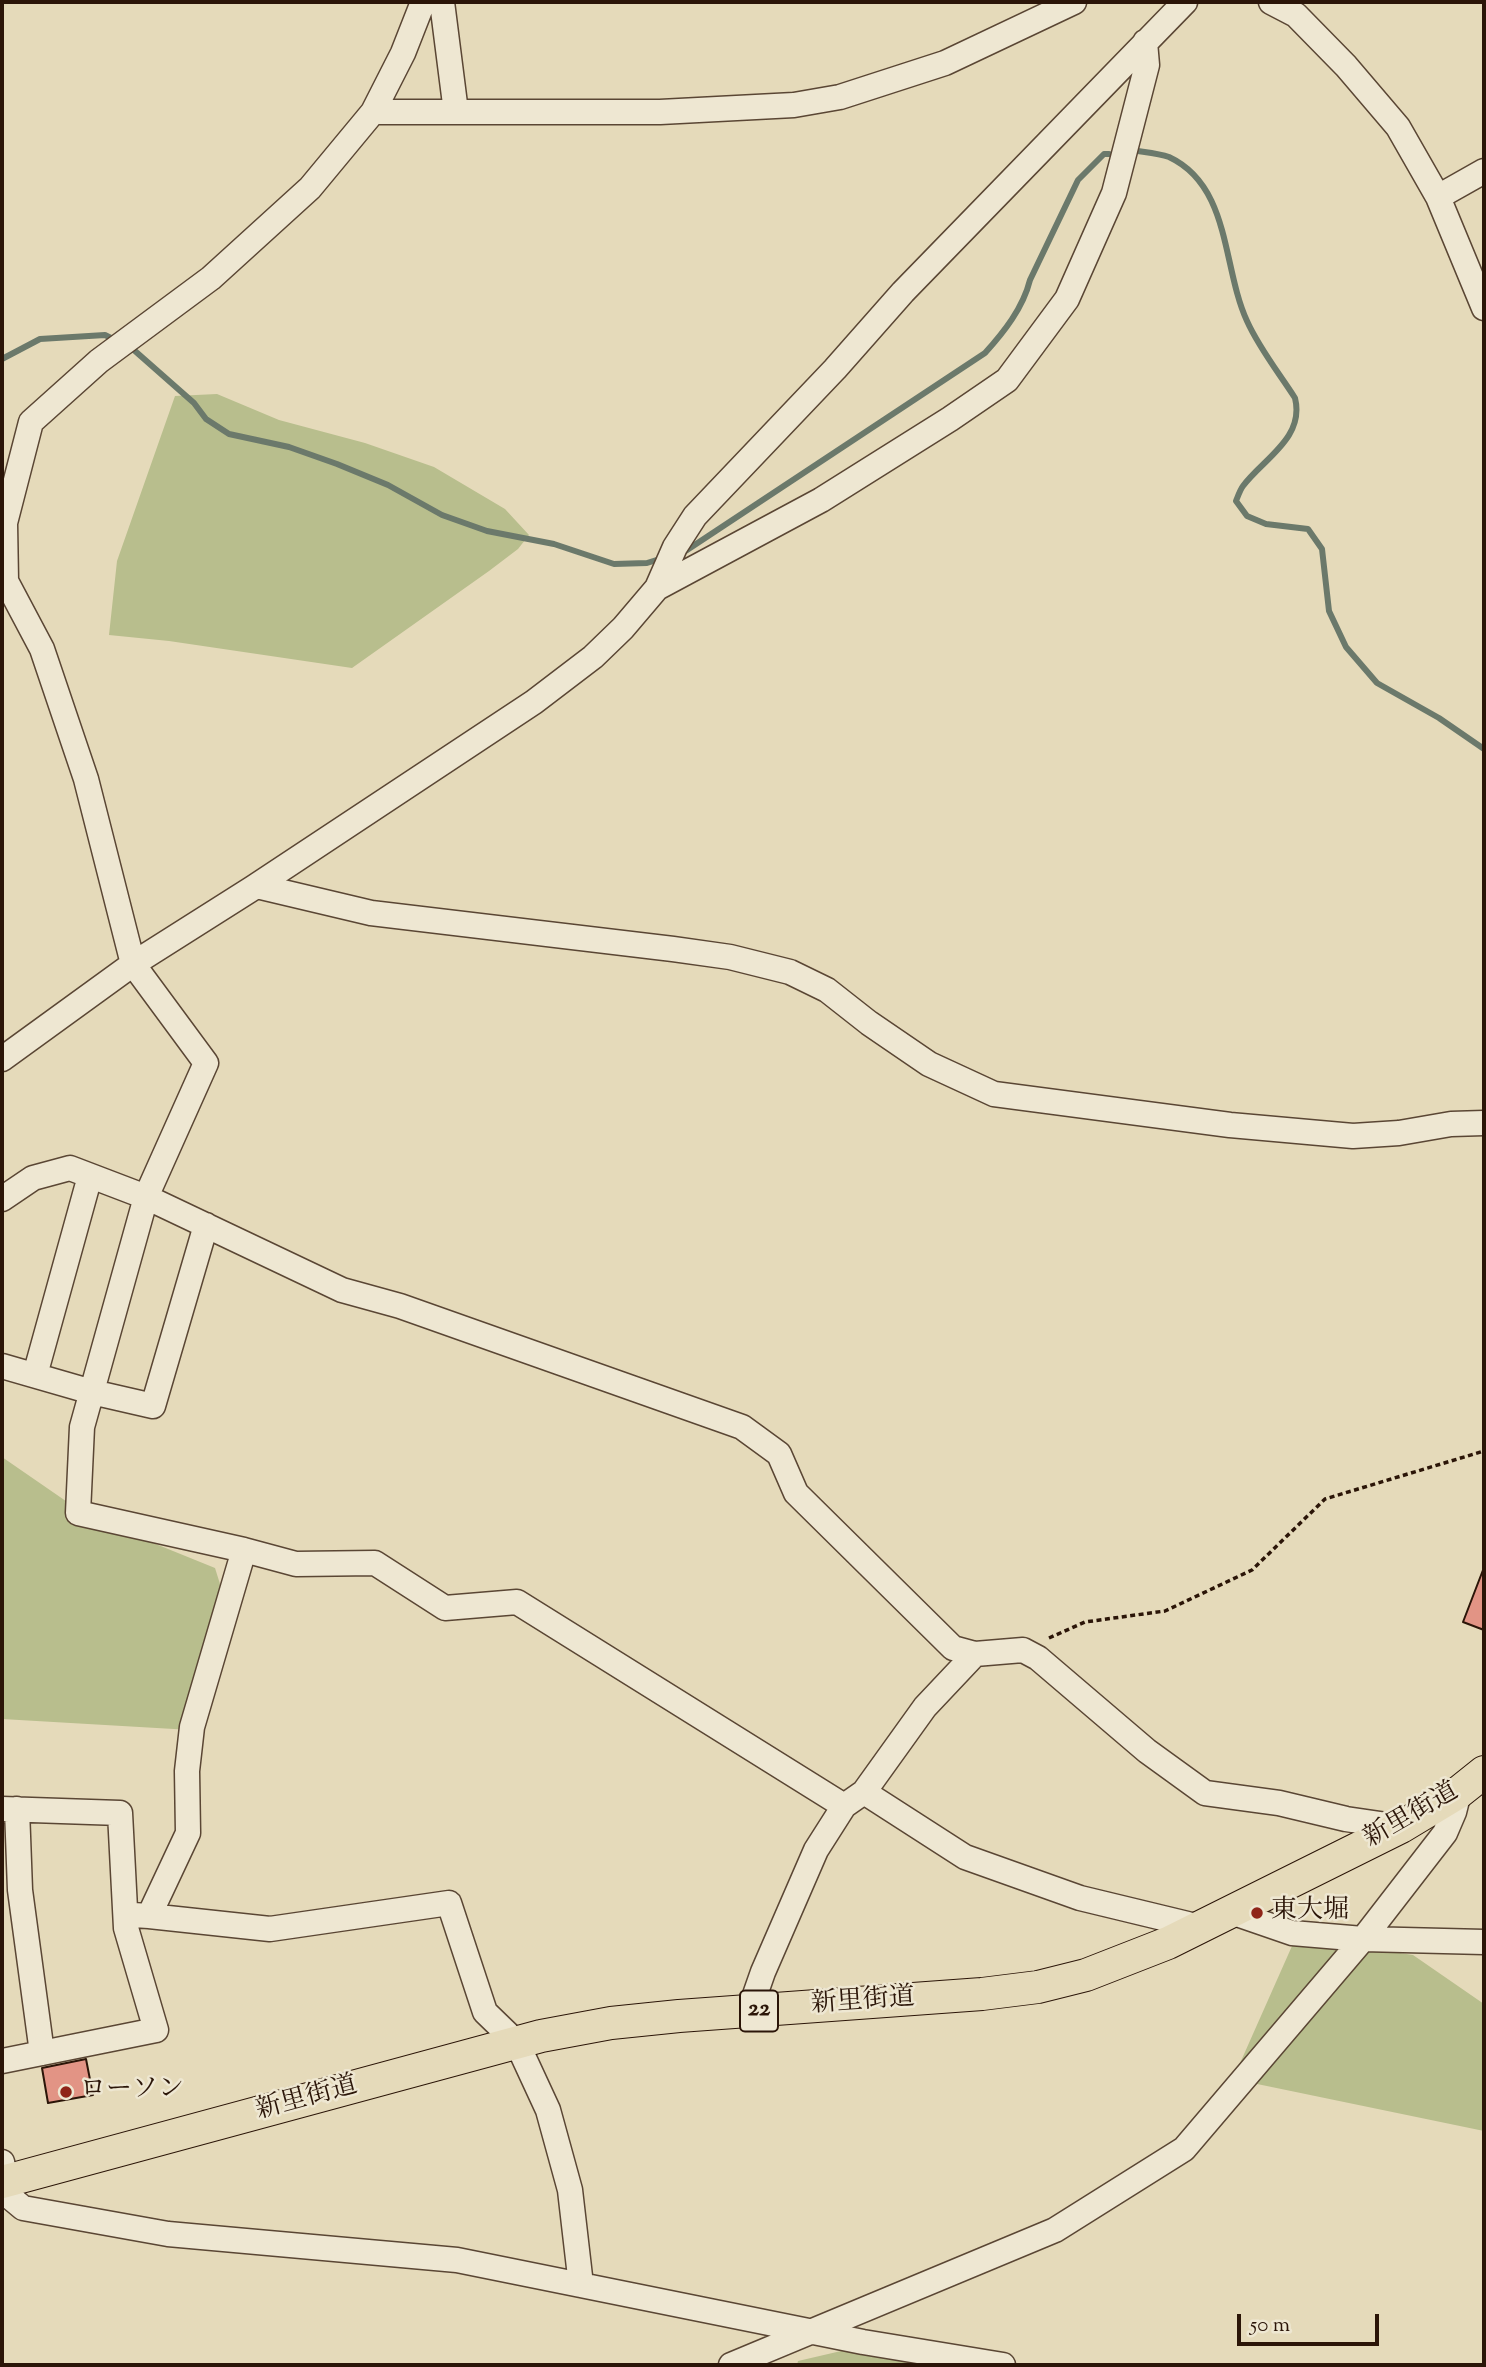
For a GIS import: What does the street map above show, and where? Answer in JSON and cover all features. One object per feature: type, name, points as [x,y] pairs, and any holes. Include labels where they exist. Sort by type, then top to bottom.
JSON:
[{"type":"main road","name":"新里街道","points":[[3,2175],[517,2043],[611,2023],[982,1994],[1038,1987],[1086,1975],[1131,1959],[1200,1927],[1401,1827],[1459,1792],[1484,1772]]},
{"type":"street","points":[[423,2],[402,54],[373,111],[310,188],[211,278],[111,352],[31,422],[5,523],[6,581],[42,649],[86,779],[134,964],[206,1063],[146,1197],[82,1427],[79,1513],[296,1564],[375,1563],[445,1608],[517,1602],[854,1799],[965,1857],[1080,1898],[1200,1927]]},
{"type":"street","points":[[442,2],[456,112]]},
{"type":"street","points":[[373,111],[660,112],[794,105],[840,97],[945,62],[1074,2]]},
{"type":"street","points":[[2,1059],[134,964],[257,886],[534,702],[593,657],[623,628],[661,579],[695,516],[835,369],[903,292],[1185,2]]},
{"type":"street","points":[[1270,2],[1296,15],[1346,66],[1398,127],[1438,197],[1484,308]]},
{"type":"street","points":[[661,579],[821,500],[1007,380],[1067,299],[1114,193],[1147,65],[1144,42]]},
{"type":"street","points":[[1438,197],[1484,171]]},
{"type":"street","points":[[257,886],[371,913],[673,948],[730,957],[790,972],[827,990],[929,1064],[994,1094],[1230,1125],[1353,1136],[1399,1133],[1451,1124],[1484,1124]]},
{"type":"street","points":[[2,1199],[33,1178],[70,1168],[146,1197],[342,1290],[400,1306],[742,1427],[779,1454],[796,1493],[953,1648],[975,1654],[1023,1650],[1038,1658],[1147,1751],[1205,1793],[1279,1803],[1346,1819],[1401,1827]]},
{"type":"street","points":[[35,1375],[90,1176]]},
{"type":"street","points":[[2,1366],[153,1406],[206,1225]]},
{"type":"street","points":[[2,2062],[156,2030],[126,1928],[137,1915],[188,1833],[187,1772],[192,1727],[244,1550]]},
{"type":"street","points":[[749,2012],[762,1972],[816,1850],[925,1707],[975,1654]]},
{"type":"street","points":[[731,2365],[1055,2230],[1184,2149],[1363,1939],[1445,1833],[1459,1792]]},
{"type":"street","points":[[42,2053],[9,1809],[120,1813],[137,1915]]},
{"type":"street","points":[[137,1915],[270,1929],[449,1903],[485,2012],[517,2043],[548,2110],[570,2190],[581,2285]]},
{"type":"street","points":[[1231,1912],[1292,1933],[1363,1939],[1484,1942]]},
{"type":"street","points":[[3,2175],[11,2197],[23,2208],[167,2235],[457,2260],[803,2335],[1003,2365]]},
{"type":"street","points":[[786,2365],[803,2335]]},
{"type":"path","points":[[1023,1650],[1085,1622],[1165,1611],[1252,1570],[1325,1499],[1484,1451]]},
{"type":"green space","points":[[217,394],[279,420],[365,443],[434,467],[505,509],[529,535],[518,549],[489,571],[352,668],[169,641],[109,635],[117,561],[175,396]]},
{"type":"green space","points":[[2,1457],[89,1517],[215,1568],[230,1616],[191,1730],[2,1719]]},
{"type":"green space","points":[[1296,1937],[1413,1955],[1484,2004],[1484,2131],[1233,2079]]},
{"type":"green space","points":[[854,2348],[952,2365],[797,2365],[798,2361]]},
{"type":"building","points":[[1484,1570],[1484,1630],[1463,1622]]},
{"type":"building","points":[[86,2059],[93,2095],[48,2103],[42,2068]]},
{"type":"waterway","points":[[1132,150],[1169,157],[1189,170],[1204,187],[1222,230],[1239,300],[1247,321],[1263,351],[1295,398],[1294,425],[1288,436],[1251,476],[1236,501],[1247,516],[1266,524],[1308,529],[1322,549],[1329,611],[1346,647],[1377,683],[1439,718],[1484,749]]},
{"type":"waterway","points":[[684,552],[985,353],[1018,310],[1078,180],[1104,154],[1109,154]]},
{"type":"waterway","points":[[2,359],[40,339],[105,335],[117,341]]},
{"type":"waterway","points":[[126,346],[194,403],[206,419],[229,434],[289,447],[337,464],[388,485],[442,515],[487,531],[554,544],[614,564],[647,563],[663,558]]},
{"type":"place","name":"東大堀","points":[[1257,1913]]},
{"type":"place","name":"ローソン","points":[[66,2092]]}]
